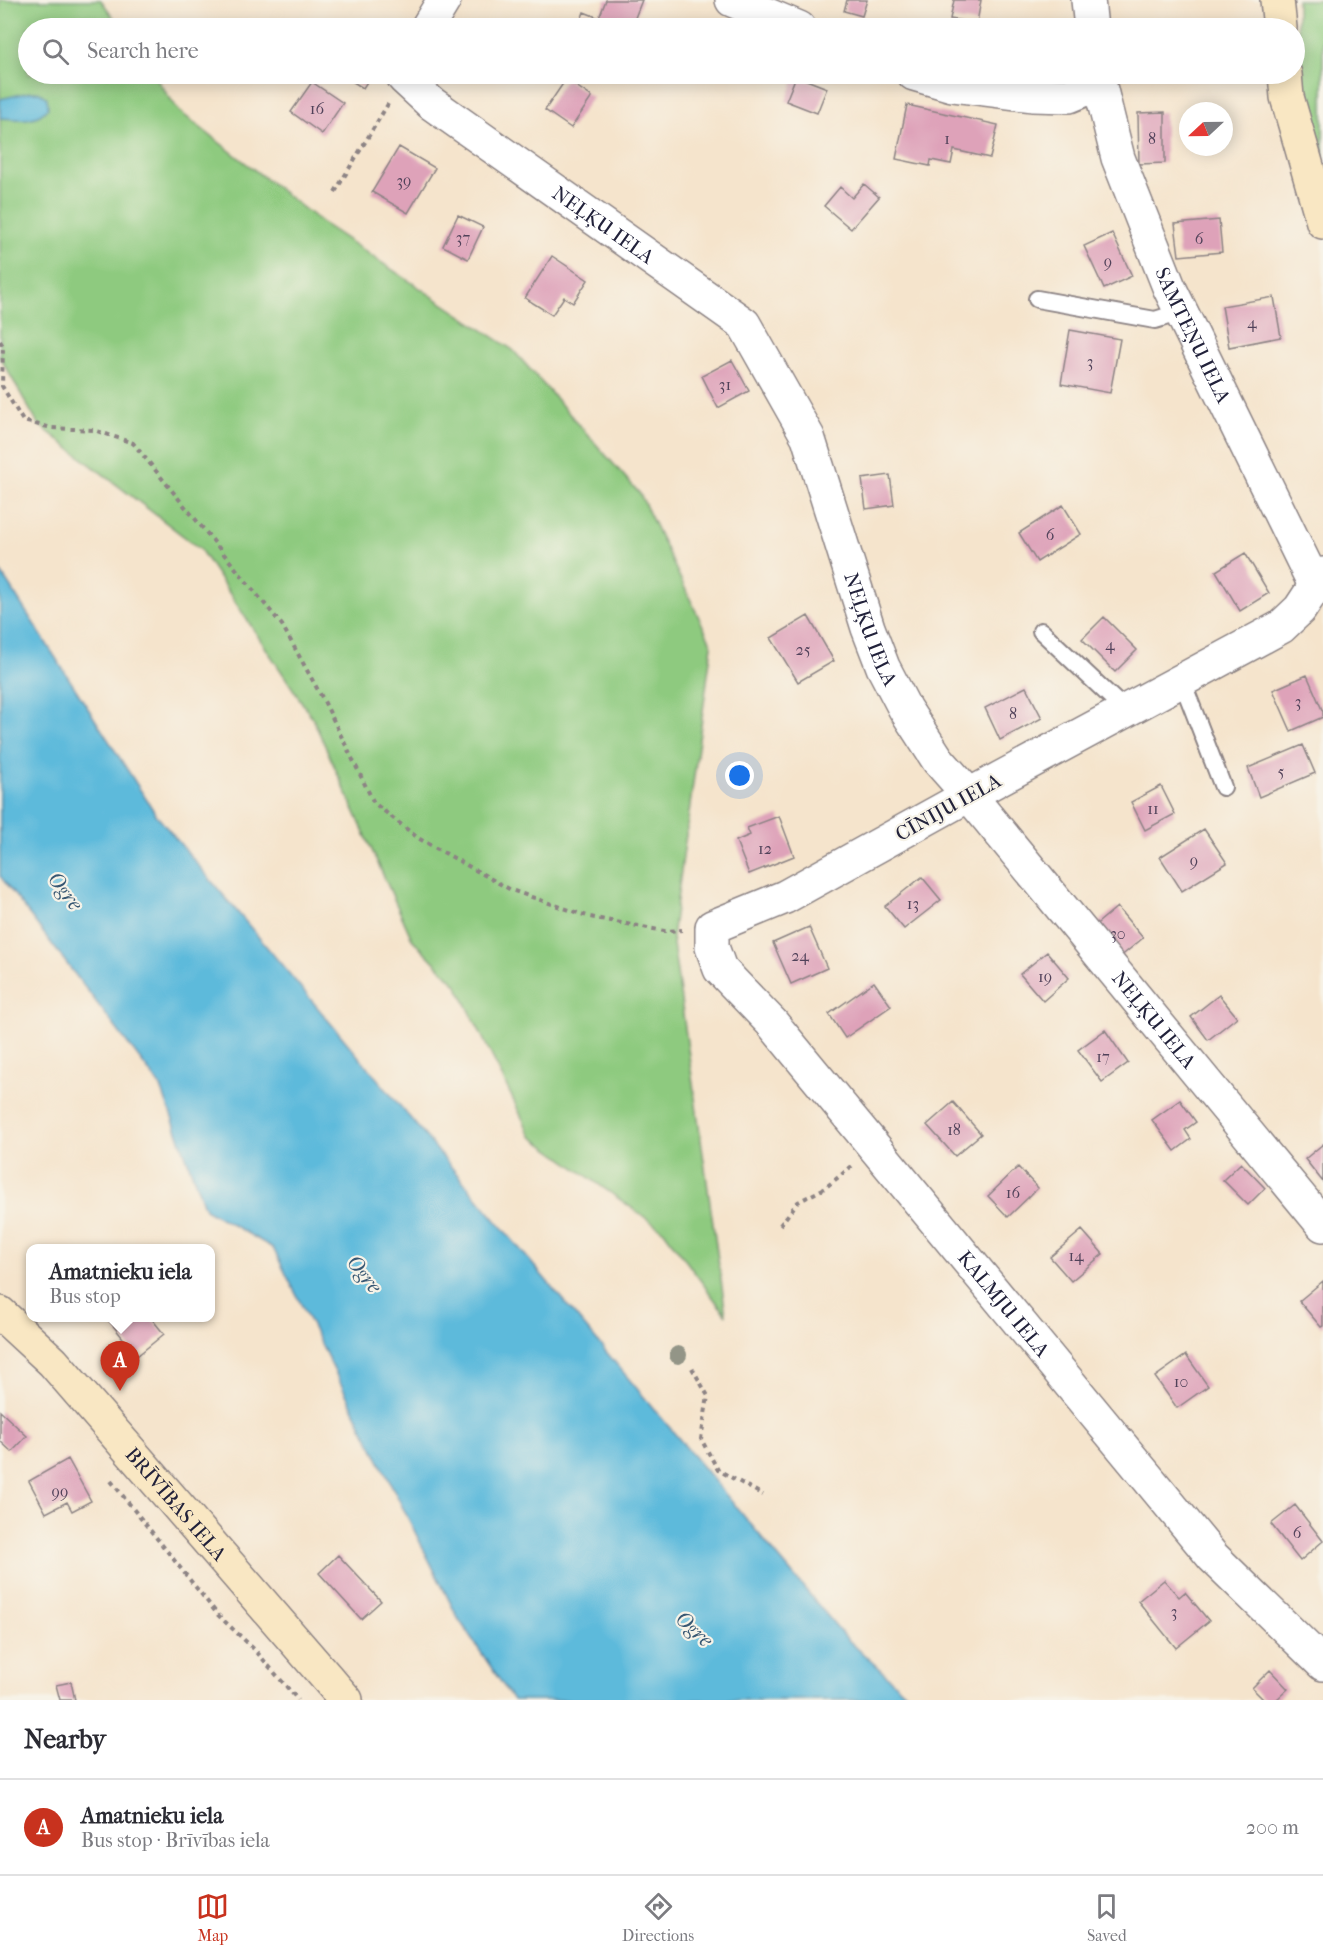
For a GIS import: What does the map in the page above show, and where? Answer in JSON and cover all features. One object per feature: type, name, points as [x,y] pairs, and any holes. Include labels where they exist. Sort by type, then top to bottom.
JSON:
[{"type":"main road","points":[[1277,0],[1279,18]]},
{"type":"main road","points":[[1286,84],[1287,97],[1323,222]]},
{"type":"main road","name":"BRĪVĪBAS IELA","points":[[0,1313],[53,1362],[346,1700]]},
{"type":"street","points":[[433,18],[444,0]]},
{"type":"street","points":[[732,0],[775,18]]},
{"type":"street","points":[[1088,0],[1090,18]]},
{"type":"street","name":"NEĻĶU IELA","points":[[412,84],[431,103],[744,324],[808,437],[868,628],[883,667],[905,709],[938,760],[1323,1225]]},
{"type":"street","points":[[949,84],[1032,95],[1069,96],[1089,84]]},
{"type":"street","name":"SAMTEŅU IELA","points":[[1099,84],[1118,158],[1169,287],[1319,579]]},
{"type":"street","name":"CĪNIJU IELA","points":[[712,927],[785,897],[1281,627],[1300,609],[1319,579]]},
{"type":"street","name":"KALMJU IELA","points":[[712,927],[712,947],[720,969],[772,1023],[1213,1557],[1323,1664]]},
{"type":"lane","points":[[1037,299],[1155,320],[1181,312]]},
{"type":"lane","points":[[1041,632],[1126,711]]},
{"type":"lane","points":[[1182,681],[1223,787]]},
{"type":"path","points":[[334,192],[399,84]]},
{"type":"path","points":[[0,341],[3,346],[2,386],[23,421],[52,428],[94,430],[133,444],[232,562],[282,625],[324,700],[374,803],[418,838],[511,890],[590,917],[664,931],[712,927]]},
{"type":"path","points":[[780,1225],[798,1202],[825,1188],[847,1169],[879,1152]]},
{"type":"path","points":[[692,1368],[708,1396],[701,1439],[718,1470],[763,1495]]},
{"type":"path","points":[[107,1476],[218,1615],[255,1650],[298,1700]]},
{"type":"green space","points":[[0,0],[101,0],[114,18],[18,18],[18,84],[160,84],[179,111],[325,225],[513,350],[640,494],[712,645],[672,937],[726,1315],[664,1231],[531,1136],[457,985],[412,939],[313,719],[200,549],[38,424],[0,357]]},
{"type":"green space","points":[[1297,0],[1323,0],[1323,157],[1304,84],[1305,18],[1297,18]]},
{"type":"water","points":[[39,92],[47,98],[48,108],[43,113],[26,119],[0,118],[0,99]]},
{"type":"water","name":"Ogre","points":[[0,571],[157,816],[846,1638],[913,1700],[513,1700],[458,1618],[273,1248],[205,1209],[161,1087],[0,876]]},
{"type":"building","points":[[606,0],[642,0],[635,18],[599,18]]},
{"type":"building","points":[[847,0],[867,0],[862,16],[844,11]]},
{"type":"building","points":[[954,0],[981,0],[978,18],[950,18]]},
{"type":"building","points":[[584,12],[599,18],[582,18]]},
{"type":"building","points":[[311,84],[315,84],[343,103],[322,134],[291,112]]},
{"type":"building","points":[[563,84],[573,84],[592,97],[571,128],[545,110]]},
{"type":"building","points":[[793,84],[817,84],[827,88],[817,113],[786,101]]},
{"type":"building","points":[[907,105],[998,125],[990,158],[954,150],[951,164],[931,160],[930,166],[896,159]]},
{"type":"building","points":[[1165,112],[1165,163],[1139,164],[1138,113]]},
{"type":"building","points":[[399,147],[435,168],[408,213],[372,192]]},
{"type":"building","points":[[864,184],[879,197],[851,229],[824,206],[840,187],[852,198]]},
{"type":"building","points":[[458,215],[483,227],[468,259],[443,246]]},
{"type":"building","points":[[1219,220],[1222,252],[1179,256],[1175,224]]},
{"type":"building","points":[[1112,233],[1132,276],[1104,289],[1084,246]]},
{"type":"building","points":[[552,256],[588,280],[573,303],[564,297],[552,315],[525,298]]},
{"type":"building","points":[[1274,297],[1281,337],[1229,347],[1222,306]]},
{"type":"building","points":[[1070,330],[1120,339],[1110,393],[1061,384]]},
{"type":"building","points":[[732,360],[749,391],[718,408],[702,376]]},
{"type":"building","points":[[890,475],[894,505],[866,509],[862,479]]},
{"type":"building","points":[[1063,505],[1081,534],[1037,562],[1019,533]]},
{"type":"building","points":[[1245,553],[1269,593],[1240,611],[1216,571]]},
{"type":"building","points":[[808,616],[834,661],[798,682],[771,638]]},
{"type":"building","points":[[1104,617],[1137,650],[1115,672],[1082,639]]},
{"type":"building","points":[[1307,675],[1323,717],[1291,731],[1273,690]]},
{"type":"building","points":[[1026,687],[1042,718],[1000,740],[985,708]]},
{"type":"building","points":[[1303,745],[1315,773],[1259,797],[1248,768]]},
{"type":"building","points":[[1161,786],[1175,814],[1145,830],[1131,802]]},
{"type":"building","points":[[779,816],[794,856],[749,874],[736,841],[750,835],[747,828]]},
{"type":"building","points":[[1204,829],[1227,863],[1182,891],[1160,857]]},
{"type":"building","points":[[922,877],[941,900],[904,929],[885,906]]},
{"type":"building","points":[[1117,907],[1143,938],[1119,958],[1093,927]]},
{"type":"building","points":[[809,927],[827,968],[791,984],[773,943]]},
{"type":"building","points":[[1047,952],[1069,978],[1043,1001],[1020,974]]},
{"type":"building","points":[[874,982],[891,1006],[845,1038],[829,1014]]},
{"type":"building","points":[[1219,995],[1237,1017],[1208,1040],[1191,1017]]},
{"type":"building","points":[[1105,1030],[1128,1063],[1102,1082],[1078,1050]]},
{"type":"building","points":[[1180,1100],[1196,1122],[1185,1130],[1191,1139],[1175,1151],[1152,1120]]},
{"type":"building","points":[[953,1102],[981,1134],[955,1156],[927,1125]]},
{"type":"building","points":[[1323,1144],[1323,1182],[1305,1159]]},
{"type":"building","points":[[1241,1163],[1265,1188],[1248,1205],[1223,1180]]},
{"type":"building","points":[[1018,1167],[1038,1188],[1008,1217],[988,1196]]},
{"type":"building","points":[[1082,1230],[1103,1254],[1071,1281],[1050,1257]]},
{"type":"building","points":[[1323,1281],[1323,1326],[1321,1327],[1299,1301]]},
{"type":"building","points":[[110,1322],[154,1322],[164,1334],[137,1356]]},
{"type":"building","points":[[1186,1355],[1208,1386],[1177,1408],[1155,1377]]},
{"type":"building","points":[[0,1411],[27,1436],[12,1452],[0,1441]]},
{"type":"building","points":[[68,1459],[91,1501],[72,1511],[67,1502],[46,1513],[29,1481]]},
{"type":"building","points":[[1295,1505],[1323,1541],[1300,1561],[1271,1524]]},
{"type":"building","points":[[338,1555],[381,1601],[361,1619],[319,1573]]},
{"type":"building","points":[[1164,1580],[1179,1597],[1185,1592],[1209,1621],[1176,1648],[1138,1601]]},
{"type":"building","points":[[1270,1670],[1288,1689],[1276,1700],[1264,1700],[1252,1688]]},
{"type":"building","points":[[71,1682],[75,1700],[60,1700],[56,1685]]},
{"type":"place","name":"Amatnieku iela","points":[[120,1391]]}]
